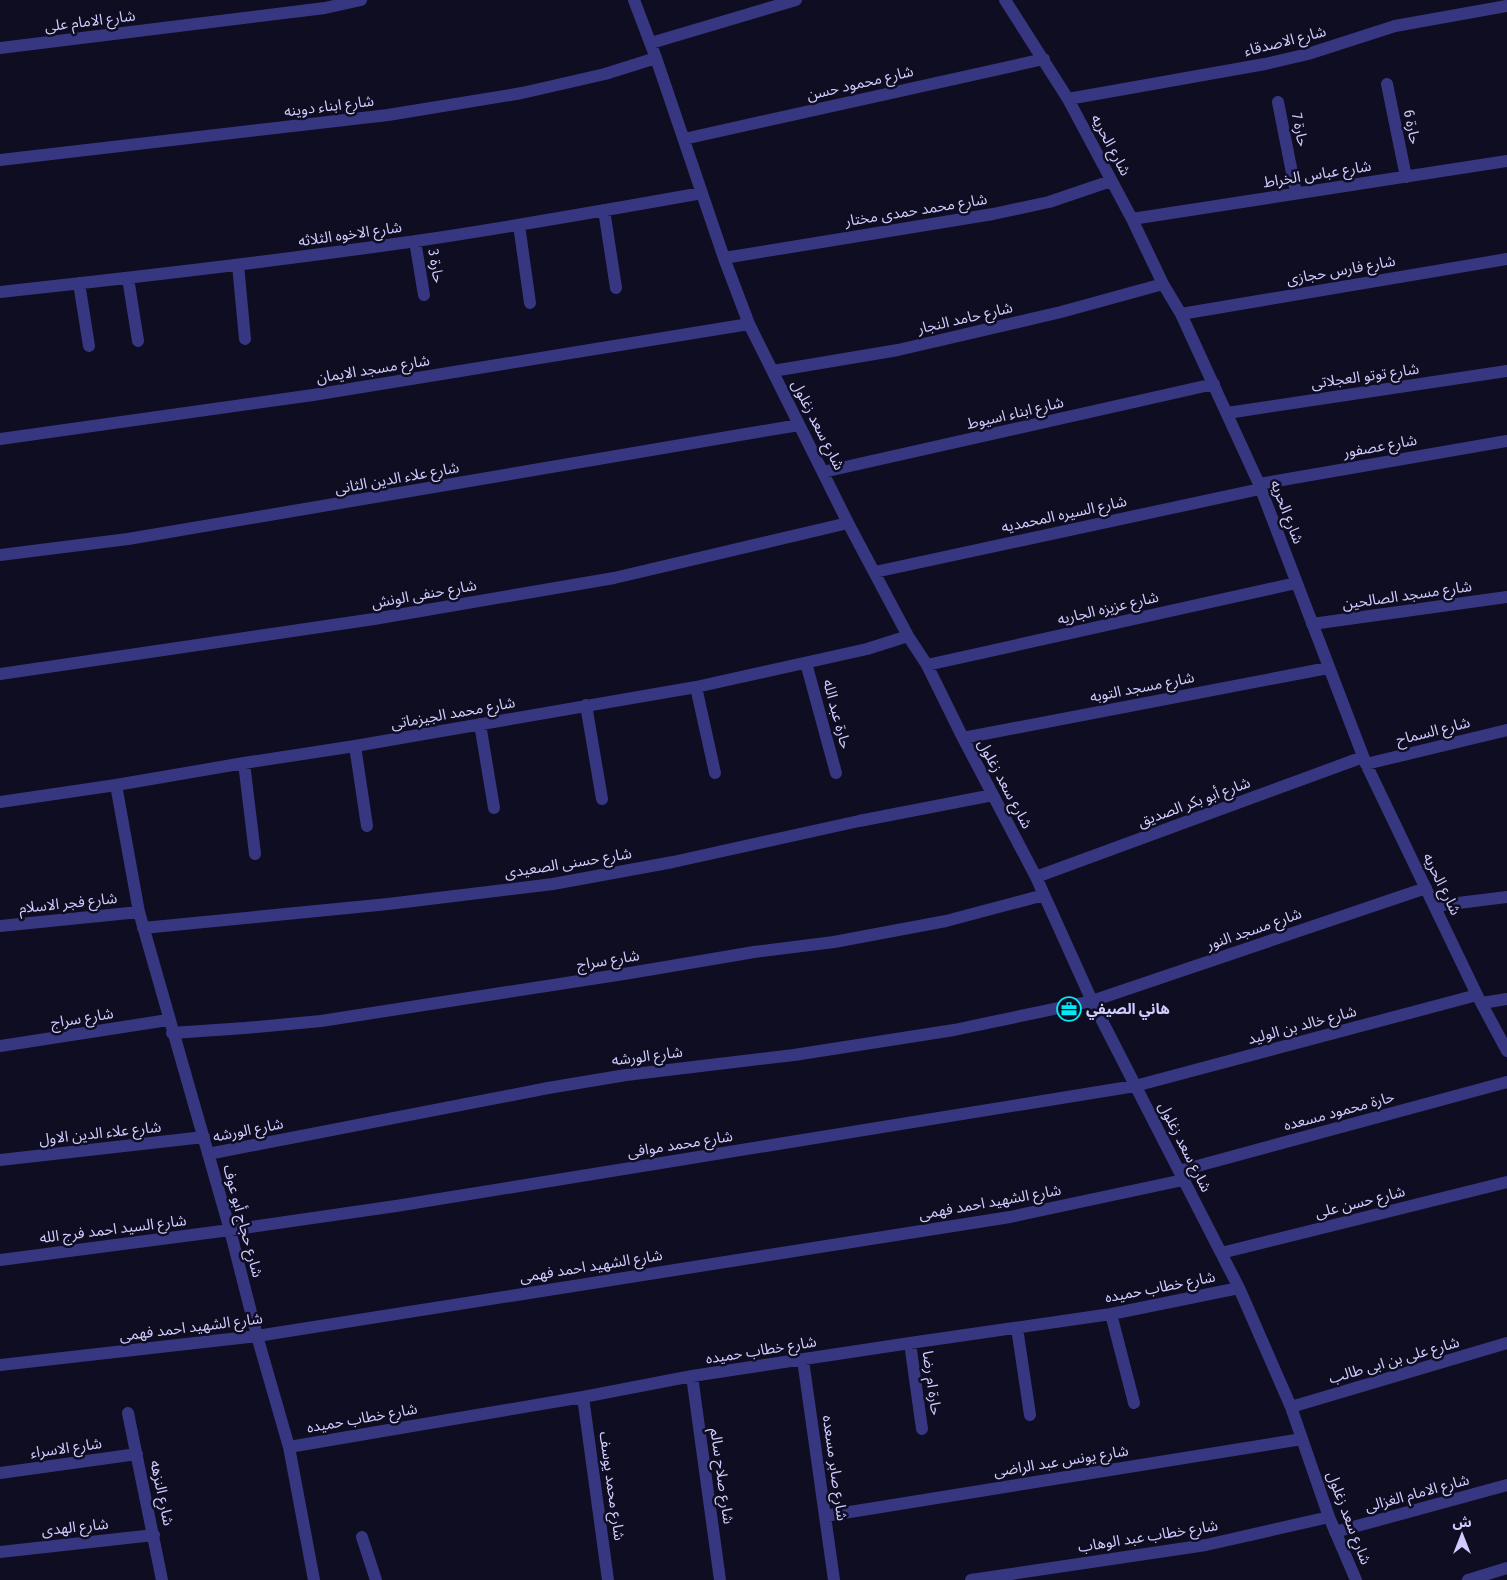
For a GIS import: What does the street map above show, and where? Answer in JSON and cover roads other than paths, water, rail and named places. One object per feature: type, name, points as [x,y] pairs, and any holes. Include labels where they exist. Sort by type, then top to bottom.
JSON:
[{"type":"street","name":"شارع الامام على","points":[[0,48],[325,8],[361,0]]},
{"type":"street","name":"شارع سعد زغلول","points":[[634,0],[651,43],[724,258],[750,324],[848,523],[908,636],[927,665],[962,738],[1036,877],[1092,1001],[1239,1288],[1291,1407],[1330,1517],[1356,1580]]},
{"type":"street","points":[[651,43],[796,0]]},
{"type":"street","name":"شارع الحريه","points":[[1005,0],[1044,59],[1068,100],[1132,219],[1214,384],[1260,486],[1364,761],[1507,1051]]},
{"type":"street","name":"شارع الاصدقاء","points":[[1068,100],[1265,64],[1308,54],[1395,26],[1507,6]]},
{"type":"street","name":"شارع ابناء دوينه","points":[[0,160],[388,115],[522,93],[605,74],[656,58]]},
{"type":"street","name":"شارع محمود حسن","points":[[684,139],[1044,59]]},
{"type":"street","name":"حارة 6","points":[[1387,84],[1406,177]]},
{"type":"street","name":"حارة 7","points":[[1278,102],[1296,193]]},
{"type":"street","name":"شارع عباس الخراط","points":[[1132,219],[1507,161]]},
{"type":"street","name":"شارع محمد حمدى مختار","points":[[724,258],[993,214],[1049,202],[1112,181]]},
{"type":"street","name":"شارع الاخوه الثلاثه","points":[[0,292],[238,265],[415,241],[702,193]]},
{"type":"street","points":[[604,210],[616,288]]},
{"type":"street","points":[[519,225],[530,303]]},
{"type":"street","name":"حارة 3","points":[[415,241],[424,295]]},
{"type":"street","name":"شارع فارس حجازى","points":[[1180,314],[1507,259]]},
{"type":"street","points":[[238,265],[246,339]]},
{"type":"street","points":[[128,278],[138,341]]},
{"type":"street","points":[[79,283],[89,346]]},
{"type":"street","name":"شارع حامد النجار","points":[[773,371],[898,350],[1061,312],[1163,284]]},
{"type":"street","name":"شارع مسجد الايمان","points":[[0,439],[314,395],[750,324]]},
{"type":"street","name":"شارع توتو العجلاتى","points":[[1227,413],[1507,371]]},
{"type":"street","name":"شارع ابناء اسيوط","points":[[824,472],[1214,384]]},
{"type":"street","name":"شارع علاء الدين الثانى","points":[[0,555],[128,539],[799,425]]},
{"type":"street","name":"شارع عصفور","points":[[1260,486],[1507,441]]},
{"type":"street","name":"شارع السيره المحمديه","points":[[875,572],[1260,486]]},
{"type":"street","name":"شارع حنفى الونش","points":[[0,674],[374,619],[614,578],[848,523]]},
{"type":"street","name":"شارع عزيزه الجاريه","points":[[927,665],[1296,583]]},
{"type":"street","name":"شارع مسجد الصالحين","points":[[1312,624],[1507,597]]},
{"type":"street","name":"شارع محمد الجيزماتى","points":[[0,802],[355,746],[696,686],[867,649],[908,636]]},
{"type":"street","name":"حارة عبد الله","points":[[806,663],[836,773]]},
{"type":"street","name":"شارع مسجد التوبه","points":[[962,738],[1328,668]]},
{"type":"street","points":[[696,686],[715,773]]},
{"type":"street","points":[[586,705],[602,799]]},
{"type":"street","points":[[480,724],[494,808]]},
{"type":"street","name":"شارع السماح","points":[[1364,761],[1507,730]]},
{"type":"street","points":[[355,746],[367,826]]},
{"type":"street","name":"شارع أبو بكر الصديق","points":[[1036,877],[1364,761]]},
{"type":"street","points":[[244,763],[255,854]]},
{"type":"street","name":"شارع حجاج أبو عوف","points":[[116,785],[139,912],[168,1020],[204,1137],[257,1336],[289,1447],[314,1580]]},
{"type":"street","name":"شارع حسنى الصعيدى","points":[[143,928],[388,904],[553,884],[673,862],[859,821],[993,795]]},
{"type":"street","name":"شارع مسجد النور","points":[[1092,1001],[1426,888]]},
{"type":"street","name":"شارع سراج","points":[[172,1033],[321,1021],[754,952],[834,942],[946,921],[1044,895]]},
{"type":"street","points":[[1434,906],[1507,897]]},
{"type":"street","name":"شارع فجر الاسلام","points":[[0,926],[139,912]]},
{"type":"street","name":"شارع خالد بن الوليد","points":[[1135,1086],[1480,999],[1507,998]]},
{"type":"street","name":"شارع الورشه","points":[[208,1154],[548,1088],[626,1075],[794,1055],[954,1030],[1092,1001]]},
{"type":"street","name":"شارع سراج","points":[[0,1046],[168,1020]]},
{"type":"street","name":"حارة محمود مسعده","points":[[1181,1176],[1507,1082]]},
{"type":"street","name":"شارع محمد موافى","points":[[230,1230],[396,1206],[1135,1086]]},
{"type":"street","name":"شارع علاء الدين الاول","points":[[0,1160],[204,1137]]},
{"type":"street","name":"شارع الشهيد احمد فهمى","points":[[0,1365],[257,1336],[1010,1217],[1181,1176]]},
{"type":"street","name":"شارع حسن على","points":[[1221,1253],[1507,1182]]},
{"type":"street","name":"شارع السيد احمد فرج الله","points":[[0,1260],[230,1230]]},
{"type":"street","name":"شارع خطاب حميده","points":[[289,1447],[583,1397],[692,1376],[1112,1314],[1239,1288]]},
{"type":"street","points":[[1112,1314],[1134,1403]]},
{"type":"street","points":[[1017,1328],[1030,1415]]},
{"type":"street","name":"حارة ام رضا","points":[[910,1343],[922,1429]]},
{"type":"street","name":"شارع على بن ابى طالب","points":[[1291,1407],[1507,1343]]},
{"type":"street","name":"شارع صابر مسعده","points":[[803,1360],[834,1580]]},
{"type":"street","name":"شارع صلاح سالم","points":[[692,1376],[720,1580]]},
{"type":"street","name":"شارع محمد يوسف","points":[[583,1397],[608,1580]]},
{"type":"street","name":"شارع النزهه","points":[[128,1413],[162,1580]]},
{"type":"street","name":"شارع يونس عبد الراضى","points":[[826,1516],[1302,1439]]},
{"type":"street","name":"شارع الاسراء","points":[[0,1473],[137,1454]]},
{"type":"street","name":"شارع الامام الغزالى","points":[[1336,1532],[1507,1485]]},
{"type":"street","name":"شارع خطاب عبد الوهاب","points":[[971,1580],[1206,1545],[1330,1517]]},
{"type":"street","name":"شارع الهدى","points":[[0,1552],[154,1535]]},
{"type":"street","points":[[362,1537],[376,1580]]},
{"type":"street","points":[[1468,1580],[1507,1568]]},
{"type":"place","name":"هاني الصيفي","points":[[1069,1009]]}]
